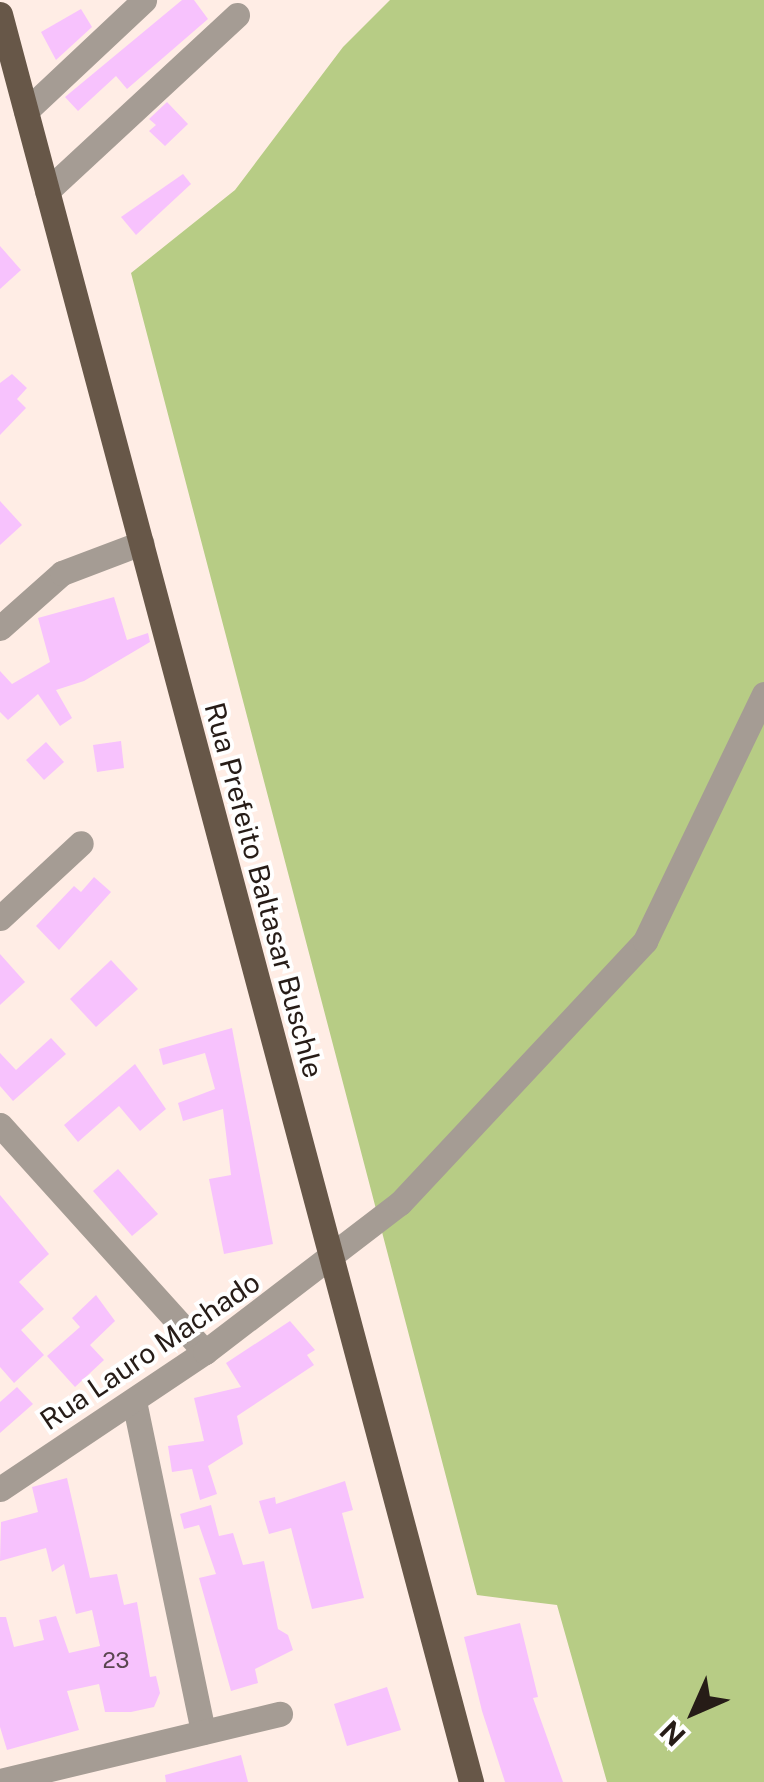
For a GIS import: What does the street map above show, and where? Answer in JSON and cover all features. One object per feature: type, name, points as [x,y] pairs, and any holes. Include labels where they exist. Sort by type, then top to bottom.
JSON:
[{"type":"main road","name":"Rua Prefeito Baltasar Buschle","points":[[1,23],[471,1782]]},
{"type":"main road","points":[[0,86],[26,112]]},
{"type":"street","points":[[26,112],[144,0]]},
{"type":"street","points":[[47,191],[237,15]]},
{"type":"street","points":[[0,628],[62,573],[141,543]]},
{"type":"street","name":"Rua Lauro Machado","points":[[0,1489],[134,1401],[332,1261],[400,1204],[645,941],[764,694]]},
{"type":"street","points":[[0,918],[82,843]]},
{"type":"street","points":[[0,1124],[204,1352]]},
{"type":"street","points":[[134,1401],[203,1732]]},
{"type":"street","points":[[0,1781],[280,1714]]},
{"type":"green space","points":[[390,0],[764,0],[764,1782],[607,1782],[557,1605],[477,1595],[131,273],[235,190],[343,47]]},
{"type":"building","points":[[182,0],[194,0],[208,19],[127,89],[116,76],[78,111],[65,97]]},
{"type":"building","points":[[81,9],[92,27],[56,60],[41,32]]},
{"type":"building","points":[[167,102],[188,124],[165,146],[149,131],[156,125],[149,119]]},
{"type":"building","points":[[183,174],[191,184],[136,235],[121,217]]},
{"type":"building","points":[[0,246],[21,270],[0,289]]},
{"type":"building","points":[[12,374],[27,388],[17,399],[26,408],[0,435],[0,383]]},
{"type":"building","points":[[0,501],[22,525],[0,545]]},
{"type":"building","points":[[114,597],[127,640],[148,633],[150,642],[84,681],[56,690],[72,718],[60,726],[38,694],[8,720],[0,712],[0,671],[12,684],[50,662],[38,618]]},
{"type":"building","points":[[121,741],[124,768],[97,772],[93,745]]},
{"type":"building","points":[[46,742],[64,762],[44,780],[26,760]]},
{"type":"building","points":[[94,877],[111,892],[59,950],[36,926],[74,886],[81,892]]},
{"type":"building","points":[[0,954],[25,982],[0,1005]]},
{"type":"building","points":[[111,960],[138,989],[96,1027],[70,999]]},
{"type":"building","points":[[232,1028],[273,1244],[224,1254],[209,1179],[231,1175],[223,1109],[183,1121],[178,1103],[215,1089],[205,1053],[163,1065],[159,1049]]},
{"type":"building","points":[[51,1038],[66,1054],[13,1101],[0,1086],[0,1053],[16,1070]]},
{"type":"building","points":[[135,1064],[166,1109],[140,1131],[119,1106],[78,1142],[64,1125]]},
{"type":"building","points":[[118,1169],[158,1214],[132,1236],[93,1191]]},
{"type":"building","points":[[0,1195],[49,1254],[19,1282],[44,1309],[21,1330],[44,1355],[14,1383],[0,1367]]},
{"type":"building","points":[[96,1295],[115,1321],[90,1345],[104,1360],[75,1387],[47,1356],[80,1327],[72,1318]]},
{"type":"building","points":[[290,1321],[315,1350],[307,1355],[314,1365],[237,1416],[243,1444],[208,1466],[217,1494],[200,1500],[192,1469],[172,1472],[168,1446],[204,1441],[194,1398],[241,1387],[226,1363]]},
{"type":"building","points":[[17,1387],[33,1404],[0,1433],[0,1402]]},
{"type":"building","points":[[67,1478],[90,1578],[117,1574],[124,1605],[137,1602],[150,1677],[156,1676],[160,1693],[154,1707],[105,1712],[99,1684],[67,1691],[79,1730],[7,1750],[0,1727],[0,1617],[6,1617],[14,1647],[44,1640],[39,1620],[56,1616],[69,1653],[100,1646],[92,1610],[76,1614],[64,1564],[52,1572],[46,1548],[0,1561],[1,1522],[38,1512],[32,1487]]},
{"type":"building","points":[[345,1481],[353,1510],[342,1513],[364,1598],[312,1609],[291,1528],[269,1534],[259,1501],[275,1497],[276,1504]]},
{"type":"building","points":[[211,1505],[219,1536],[233,1533],[243,1565],[264,1561],[278,1629],[288,1635],[293,1650],[255,1669],[258,1683],[231,1691],[199,1578],[216,1574],[199,1525],[184,1529],[180,1514]]},
{"type":"building","points":[[520,1623],[538,1697],[533,1698],[563,1782],[505,1782],[482,1711],[464,1637]]},
{"type":"building","points":[[387,1687],[401,1730],[347,1746],[334,1704]]},
{"type":"building","points":[[241,1755],[248,1782],[166,1782],[165,1775]]}]
